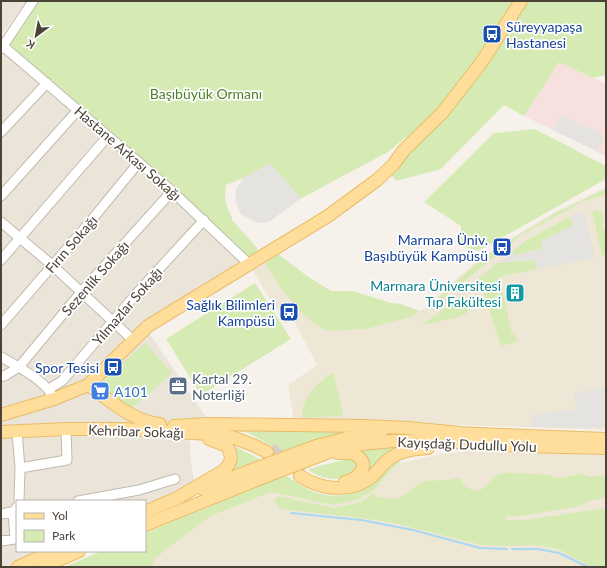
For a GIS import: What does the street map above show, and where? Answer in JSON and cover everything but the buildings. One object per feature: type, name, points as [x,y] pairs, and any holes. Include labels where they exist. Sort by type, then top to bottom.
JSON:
[{"type":"main road","points":[[1,415],[51,394],[88,385],[148,326],[328,216],[377,180],[393,165],[404,150],[442,113],[481,64],[521,1]]},
{"type":"main road","points":[[88,385],[130,415],[146,422],[204,437],[227,446],[231,453],[229,465],[223,471],[174,500]]},
{"type":"main road","points":[[124,429],[130,423],[130,415]]},
{"type":"main road","points":[[174,429],[222,424],[364,426],[408,428],[460,433]]},
{"type":"main road","name":"Kehribar Sokağı","points":[[1,432],[66,429],[174,429]]},
{"type":"main road","points":[[174,429],[240,434],[258,441],[269,450]]},
{"type":"main road","name":"Kayışdağı Dudullu Yolu","points":[[330,447],[347,438],[379,432],[460,433],[606,439]]},
{"type":"main road","name":"Kayışdağı Dudullu Yolu","points":[[330,447],[393,441],[433,441],[606,448]]},
{"type":"main road","points":[[146,512],[174,500],[251,476],[330,447],[352,453],[361,459],[362,470],[358,476],[353,480],[340,482],[319,480],[302,474],[309,482],[321,486],[340,488],[352,487],[361,483],[370,478],[392,457],[411,450],[489,444]]},
{"type":"main road","points":[[146,525],[251,476]]},
{"type":"main road","points":[[18,567],[52,552]]},
{"type":"main road","points":[[43,567],[77,552]]},
{"type":"street","points":[[2,47],[33,1]]},
{"type":"street","name":"Hastane Arkası Sokağı","points":[[2,47],[47,83],[139,162],[252,262]]},
{"type":"street","points":[[1,132],[47,83]]},
{"type":"street","points":[[1,196],[78,110]]},
{"type":"street","points":[[1,260],[108,136]]},
{"type":"street","name":"Fırın Sokağı","points":[[1,325],[52,264],[90,222],[139,162]]},
{"type":"street","name":"Sezenlik Sokağı","points":[[19,367],[82,291],[172,191]]},
{"type":"street","name":"Yılmazlar Sokağı","points":[[51,394],[113,321],[204,220]]},
{"type":"street","points":[[1,222],[52,264],[133,340]]},
{"type":"street","points":[[1,356],[19,367],[51,394]]},
{"type":"street","points":[[1,377],[19,367]]},
{"type":"street","points":[[20,468],[67,460],[66,429]]},
{"type":"street","points":[[17,432],[20,468],[19,500]]},
{"type":"street","points":[[84,500],[139,490],[175,479]]},
{"type":"street","points":[[1,514],[16,510],[15,539],[1,541]]},
{"type":"shaded area","points":[[1,1],[27,1],[1,35]]},
{"type":"shaded area","points":[[6,45],[249,260],[149,333],[210,423],[165,437],[190,441],[190,454],[194,481],[193,487],[146,509],[146,500],[16,500],[16,552],[45,552],[11,566],[1,567],[1,57]]},
{"type":"shaded area","points":[[559,62],[606,84],[606,156],[524,116]]},
{"type":"shaded area","points":[[561,115],[584,127],[588,126],[605,136],[597,151],[553,130]]},
{"type":"shaded area","points":[[270,164],[300,199],[269,222],[257,223],[241,214],[235,201],[236,188],[244,178]]},
{"type":"shaded area","points":[[606,187],[606,430],[374,422],[294,422],[288,385],[317,365],[293,319],[286,324],[252,270],[265,263],[280,287],[299,310],[312,322],[326,331],[411,317],[426,308],[455,280],[480,259],[511,238],[555,212]]},
{"type":"shaded area","points":[[584,211],[595,258],[537,269],[534,260],[497,263],[510,254],[516,255],[543,249],[541,241],[572,226],[573,222],[570,217]]},
{"type":"shaded area","points":[[606,386],[606,428],[532,427],[531,415],[576,409],[574,394]]},
{"type":"shaded area","points":[[468,451],[606,455],[606,567],[153,567],[154,559],[211,516],[271,492],[333,505],[373,491],[397,464],[447,453]]},
{"type":"green space","name":"Başıbüyük Ormanı","points":[[37,1],[606,1],[606,75],[593,78],[559,62],[524,116],[504,105],[441,169],[396,181],[391,174],[415,146],[406,137],[388,152],[300,199],[270,164],[244,178],[226,185],[225,201],[233,221],[258,249],[249,260],[6,45]]},
{"type":"green space","points":[[535,129],[606,166],[606,179],[478,251],[461,245],[461,226],[424,202],[494,133]]},
{"type":"green space","points":[[606,189],[606,194],[582,202],[521,235],[436,304],[434,302],[478,262],[502,245],[558,212]]},
{"type":"green space","points":[[592,211],[597,211],[603,214],[604,220],[602,220],[604,230],[606,230],[606,258],[605,255],[602,256]]},
{"type":"green space","points":[[570,217],[573,222],[572,226],[541,241],[544,248],[516,255],[510,254],[527,240]]},
{"type":"green space","points":[[278,254],[307,276],[331,291],[353,291],[391,303],[401,304],[419,311],[411,317],[365,329],[326,331],[312,322],[299,310],[280,287],[265,263]]},
{"type":"green space","points":[[535,260],[537,269],[499,277],[512,334],[515,333],[517,342],[501,346],[479,278],[497,263]]},
{"type":"green space","points":[[255,283],[291,339],[201,395],[166,339]]},
{"type":"green space","points":[[464,294],[470,307],[467,313],[455,318],[422,325]]},
{"type":"green space","points":[[145,343],[172,373],[132,408],[113,397],[98,385]]},
{"type":"green space","points":[[333,372],[343,413],[342,416],[302,418],[302,411],[307,398],[316,386]]},
{"type":"green space","points":[[239,429],[367,430],[285,454]]},
{"type":"green space","points":[[234,446],[266,462],[232,474],[236,461],[233,448]]},
{"type":"green space","points":[[392,446],[409,446],[366,478],[357,450]]},
{"type":"green space","points":[[347,459],[353,459],[358,466],[350,478],[339,479],[322,477],[312,473],[308,469]]},
{"type":"green space","points":[[395,462],[403,463],[397,464],[373,491],[359,499],[333,505],[271,492],[211,516],[154,559],[153,567],[64,567],[100,552],[146,552],[146,533],[285,475],[314,492],[330,496],[354,493],[378,480]]},
{"type":"green space","points":[[522,473],[548,475],[560,478],[582,474],[589,477],[606,475],[606,497],[575,507],[505,517],[506,520],[525,520],[606,508],[606,567],[592,567],[560,550],[549,547],[535,545],[482,545],[394,523],[288,510],[280,508],[274,501],[278,496],[335,508],[361,502],[374,493],[376,497],[398,499],[424,481],[449,480],[457,478],[461,479],[467,488],[478,491],[497,475]]},
{"type":"waterway","points":[[291,513],[361,520],[413,530],[480,548],[507,549]]},
{"type":"waterway","points":[[512,549],[538,549],[559,553],[588,567]]},
{"type":"tunnel","points":[[271,449],[303,472]]},
{"type":"place","name":"Süreyyapaşa Hastanesi","points":[[492,34]]},
{"type":"place","name":"Marmara Üniv. Başıbüyük Kampüsü","points":[[502,247]]},
{"type":"place","name":"Marmara Üniversitesi Tıp Fakültesi","points":[[515,293]]},
{"type":"place","name":"Sağlık Bilimleri Kampüsü","points":[[289,312]]},
{"type":"place","name":"Spor Tesisi","points":[[113,367]]},
{"type":"place","name":"Kartal 29. Noterliği","points":[[178,386]]},
{"type":"place","name":"A101","points":[[100,391]]}]
